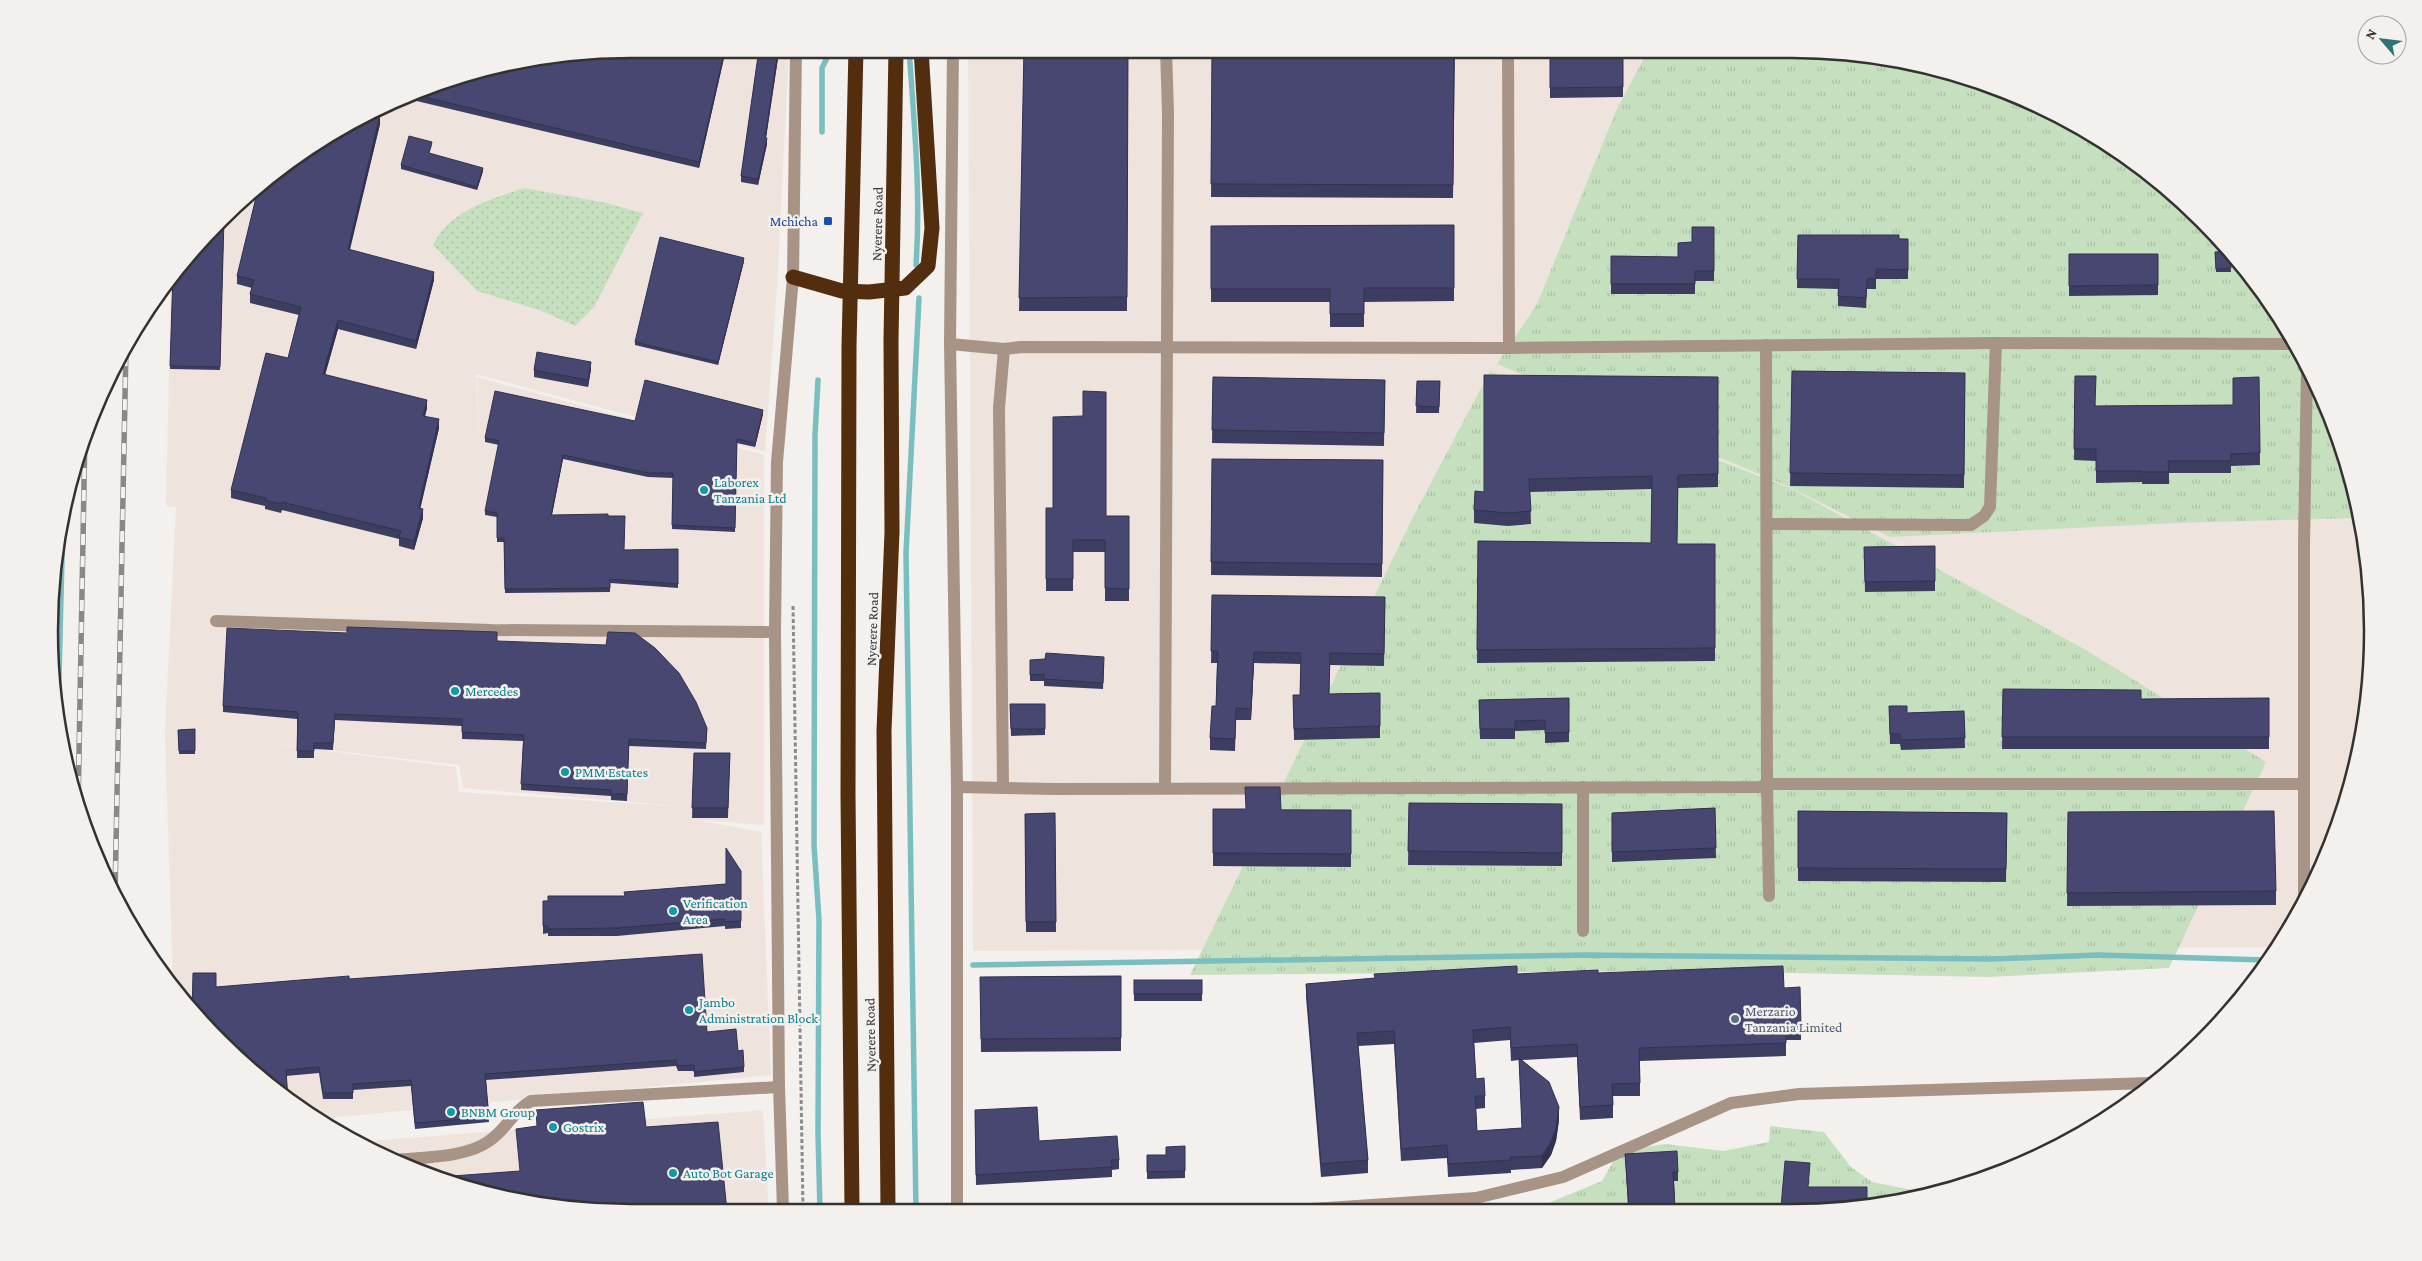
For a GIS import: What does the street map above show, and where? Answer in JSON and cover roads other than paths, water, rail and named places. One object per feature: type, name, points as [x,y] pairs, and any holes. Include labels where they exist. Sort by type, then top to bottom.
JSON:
[{"type":"highway","name":"Nyerere Road","points":[[852,1204],[848,794],[851,290],[856,58]]},
{"type":"highway","name":"Nyerere Road","points":[[888,1204],[884,788],[892,541],[892,290],[896,58]]},
{"type":"highway","points":[[793,277],[842,291],[869,292],[905,288],[928,266],[932,228],[922,58]]},
{"type":"street","points":[[784,1204],[779,1087],[775,632],[778,462],[793,277],[796,58]]},
{"type":"street","points":[[953,58],[950,344],[957,787],[957,1204]]},
{"type":"street","points":[[1165,788],[1166,58]]},
{"type":"street","points":[[1508,58],[1509,348]]},
{"type":"street","points":[[950,344],[1004,349],[1021,347],[1509,348],[1996,343],[2288,344]]},
{"type":"street","points":[[1767,524],[1971,525],[1984,516],[1990,507],[1996,343]]},
{"type":"street","points":[[1766,346],[1769,896]]},
{"type":"street","points":[[1003,788],[999,408],[1004,349]]},
{"type":"street","points":[[2304,886],[2302,784],[2307,381]]},
{"type":"street","points":[[216,621],[491,630],[775,632]]},
{"type":"street","points":[[957,787],[1760,787],[1767,784],[2302,784]]},
{"type":"street","points":[[1583,787],[1583,931]]},
{"type":"street","points":[[1387,1204],[1476,1198],[1563,1177],[1731,1102],[1799,1094],[2142,1083]]},
{"type":"street","points":[[407,1158],[473,1150],[490,1141],[516,1112],[531,1101],[779,1087]]},
{"type":"waterway","points":[[822,132],[822,68],[827,58]]},
{"type":"waterway","points":[[910,58],[918,211],[916,265]]},
{"type":"waterway","points":[[916,1204],[906,553],[919,298]]},
{"type":"waterway","points":[[818,380],[815,435],[814,845],[819,920],[818,1134],[820,1204]]},
{"type":"waterway","points":[[59,670],[62,556]]},
{"type":"waterway","points":[[973,965],[1585,955],[1991,959],[2098,955],[2260,960]]},
{"type":"railway","points":[[115,880],[126,360]]},
{"type":"railway","points":[[78,784],[85,457]]},
{"type":"place","name":"Mchicha","points":[[828,221]]},
{"type":"place","name":"Laborex Tanzania Ltd","points":[[704,490]]},
{"type":"place","name":"Mercedes","points":[[455,691]]},
{"type":"place","name":"PMM Estates","points":[[565,772]]},
{"type":"place","name":"Verification Area","points":[[673,911]]},
{"type":"place","name":"Jambo Administration Block","points":[[689,1010]]},
{"type":"place","name":"Merzario Tanzania Limited","points":[[1735,1019]]},
{"type":"place","name":"BNBM Group","points":[[451,1112]]},
{"type":"place","name":"Gostrix","points":[[553,1127]]},
{"type":"place","name":"Auto Bot Garage","points":[[673,1173]]}]
